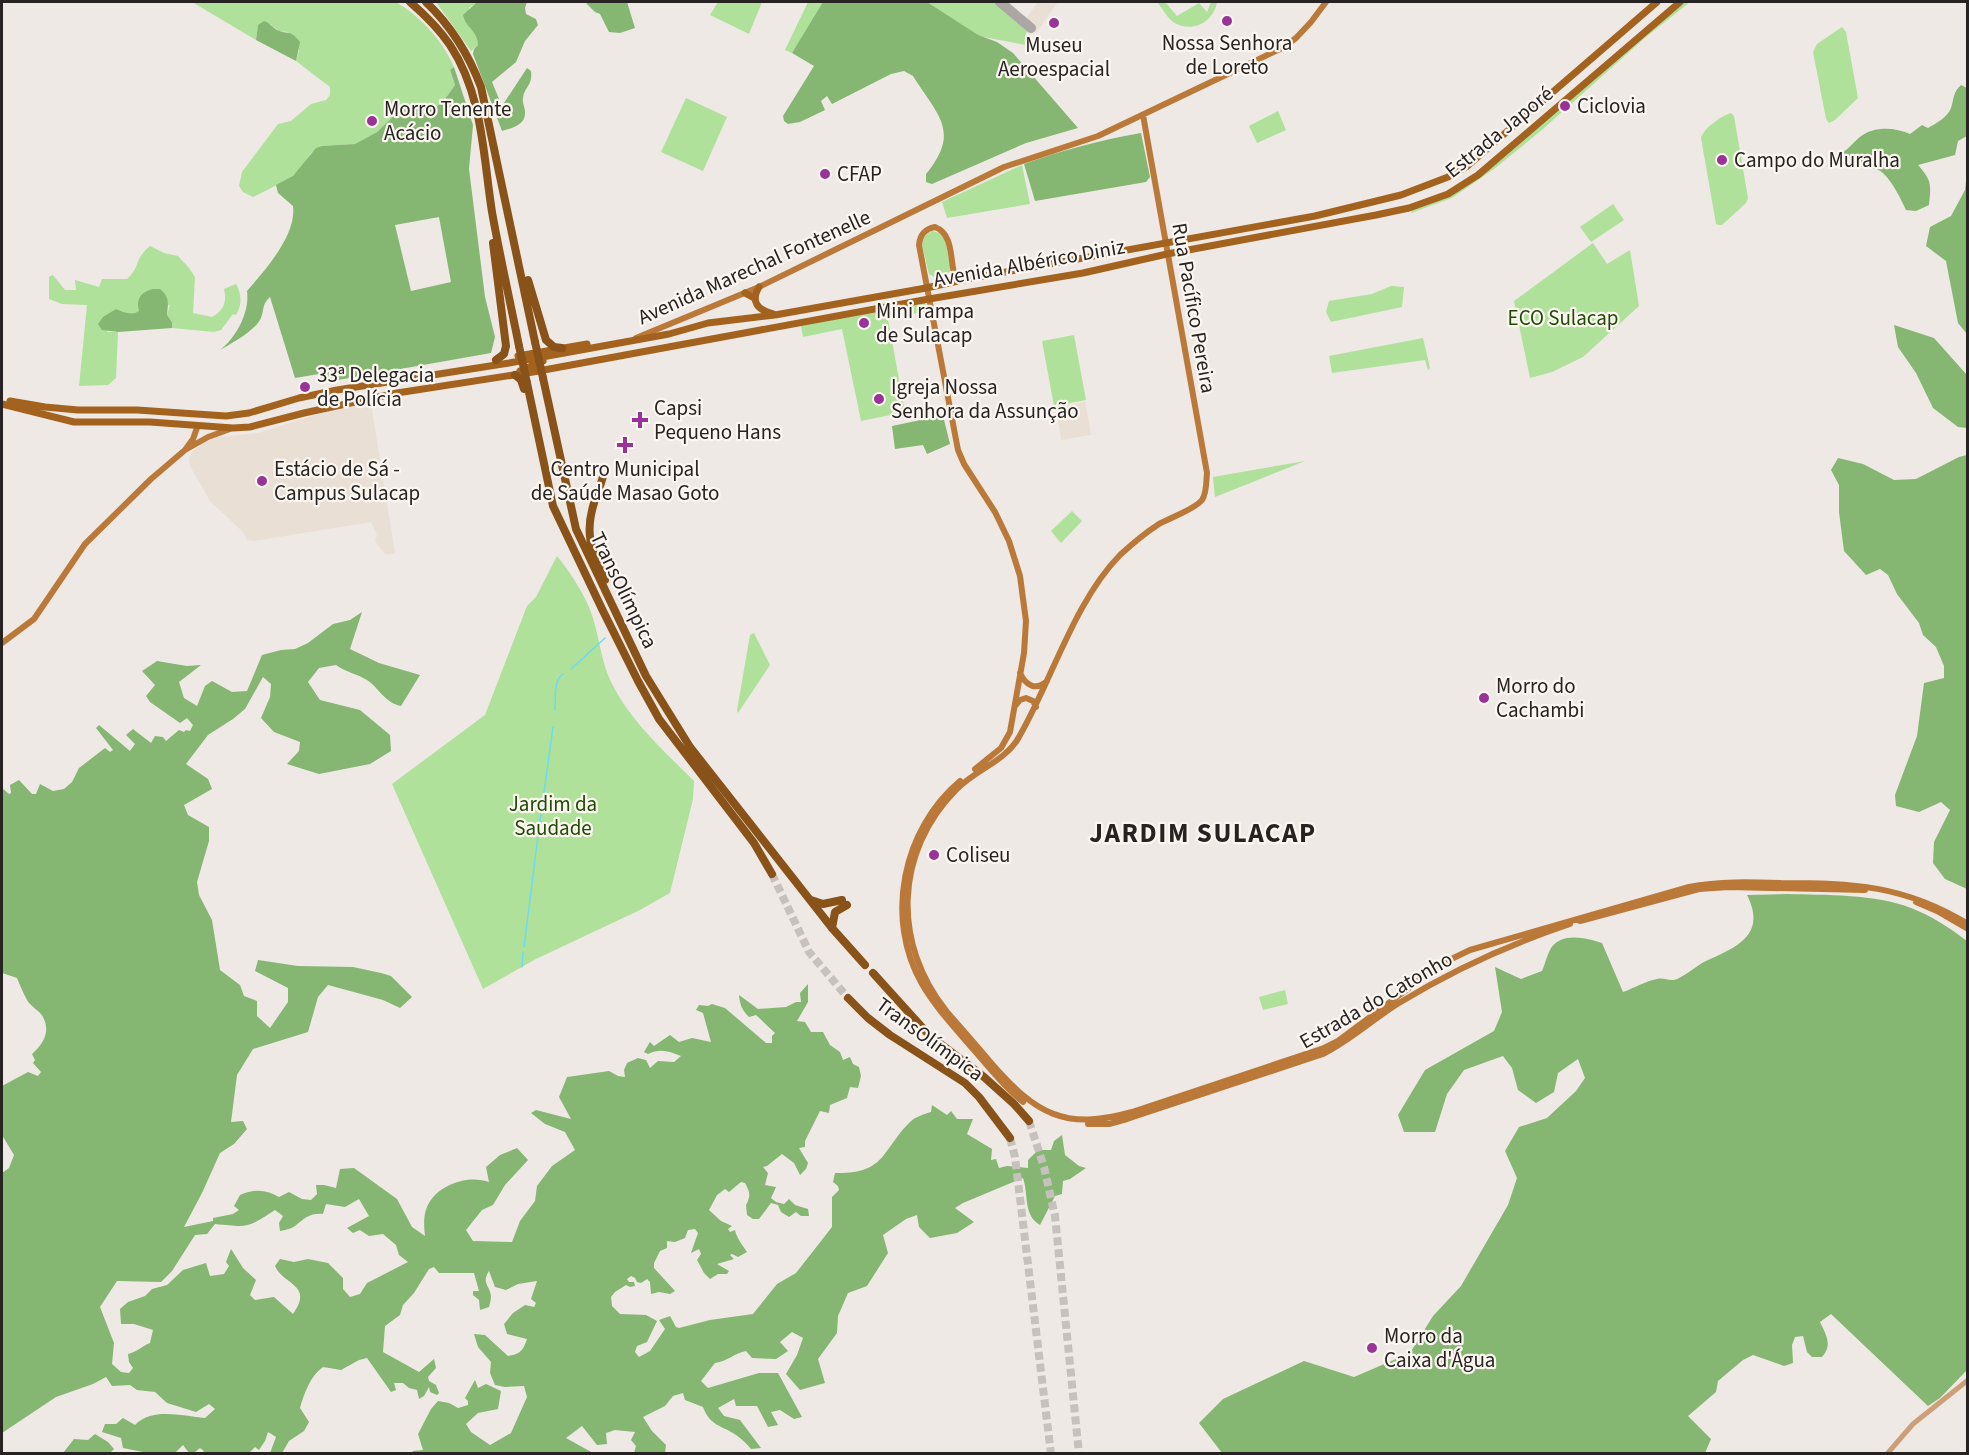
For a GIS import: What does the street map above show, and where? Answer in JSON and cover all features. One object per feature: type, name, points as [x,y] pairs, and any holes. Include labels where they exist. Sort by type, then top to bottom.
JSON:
[{"type":"highway","name":"TransOlímpica","points":[[410,2],[437,28],[451,47],[470,85],[481,127],[493,218],[519,346],[518,378],[544,467],[548,492],[566,537],[638,681],[660,719],[754,843],[772,874]]},
{"type":"highway","name":"TransOlímpica","points":[[426,2],[446,23],[479,81],[495,146],[576,530],[652,687],[690,747],[832,928],[865,965]]},
{"type":"highway","points":[[493,218],[493,242],[506,346],[504,354],[496,360]]},
{"type":"highway","points":[[515,243],[546,340],[560,352]]},
{"type":"highway","points":[[603,476],[589,523],[589,538],[604,579],[630,637],[630,644]]},
{"type":"highway","points":[[810,900],[824,904],[844,903],[835,912],[832,928]]},
{"type":"highway","name":"TransOlímpica","points":[[873,973],[930,1036],[984,1077],[1029,1121]]},
{"type":"highway","name":"TransOlímpica","points":[[848,998],[890,1035],[965,1083],[979,1097],[1010,1138]]},
{"type":"main road","name":"Avenida Marechal Fontenelle","points":[[560,352],[588,344],[596,346],[630,340],[759,287],[1004,167],[1054,149],[1091,139],[1284,47],[1304,30],[1326,2]]},
{"type":"main road","name":"Estrada Japoré","points":[[1166,244],[1365,205],[1423,188],[1448,177],[1483,153],[1657,2]]},
{"type":"main road","name":"Estrada Japoré","points":[[1167,254],[1409,208],[1455,191],[1487,168],[1680,2]]},
{"type":"main road","name":"Rua Pacífico Pereira","points":[[1049,678],[1084,603],[1102,575],[1136,540],[1197,505],[1204,496],[1207,473],[1143,115]]},
{"type":"main road","points":[[923,981],[908,950],[902,910],[903,882],[911,852],[917,834],[936,806],[952,787],[1001,748],[1010,732],[1026,621],[1020,576],[1009,541],[995,512],[964,464],[958,450],[919,245],[919,239],[925,231],[930,228],[940,229],[948,239],[954,273],[967,279]]},
{"type":"main road","name":"Avenida Albérico Diniz","points":[[630,340],[676,333],[708,323],[775,315],[1166,244]]},
{"type":"main road","name":"Avenida Albérico Diniz","points":[[614,358],[928,299],[1097,271],[1167,254]]},
{"type":"main road","points":[[754,298],[759,287]]},
{"type":"main road","points":[[745,293],[754,298],[761,310],[775,315]]},
{"type":"main road","points":[[648,338],[660,348]]},
{"type":"main road","points":[[2,401],[80,422],[135,422],[198,428],[261,426],[304,413],[397,393],[518,378],[564,366],[614,358],[620,351],[621,342]]},
{"type":"main road","points":[[473,368],[496,360],[560,352]]},
{"type":"main road","points":[[185,450],[198,428],[206,421],[249,413],[311,394],[509,363],[560,352]]},
{"type":"main road","points":[[560,352],[558,364],[564,366]]},
{"type":"main road","points":[[518,378],[522,370],[560,352]]},
{"type":"main road","points":[[509,363],[511,370],[518,378]]},
{"type":"main road","points":[[2,401],[45,408],[85,411],[137,410],[226,416]]},
{"type":"main road","points":[[135,422],[133,416],[137,410]]},
{"type":"main road","points":[[80,422],[85,417],[85,411]]},
{"type":"main road","points":[[198,428],[200,434],[208,437]]},
{"type":"main road","points":[[2,643],[34,619],[86,543],[150,479],[185,450],[208,437],[233,428]]},
{"type":"main road","points":[[1020,673],[1025,682],[1035,687],[1044,684],[1049,678]]},
{"type":"main road","points":[[923,981],[914,952],[908,918],[908,884],[916,851],[946,800],[965,782],[1012,748],[1036,707],[1049,678]]},
{"type":"main road","points":[[1015,705],[1026,698],[1033,701],[1036,707]]},
{"type":"main road","name":"Estrada do Catonho","points":[[923,981],[947,1012],[1020,1094],[1032,1104],[1055,1115],[1091,1121],[1110,1119],[1324,1048],[1441,964],[1470,950],[1663,893],[1711,883],[1843,883],[1914,897],[1968,924]]},
{"type":"main road","name":"Estrada do Catonho","points":[[923,981],[946,1018],[1016,1097],[1041,1114],[1073,1123],[1091,1125],[1109,1124],[1127,1119],[1323,1054],[1336,1048],[1396,1004],[1477,961],[1523,940],[1665,897],[1709,888],[1840,888],[1877,891],[1911,900],[1937,911],[1968,929]]},
{"type":"main road","points":[[1470,950],[1480,952],[1481,956],[1477,961]]},
{"type":"main road","points":[[1441,964],[1437,974],[1447,976]]},
{"type":"street","points":[[1887,1454],[1913,1424],[1968,1380]]},
{"type":"shaded area","points":[[1038,2],[1058,2],[1036,33],[1022,24]]},
{"type":"shaded area","points":[[1085,402],[1091,435],[1061,440],[1056,407]]},
{"type":"shaded area","points":[[371,404],[395,553],[386,555],[377,544],[375,539],[377,535],[371,522],[254,541],[247,540],[244,533],[210,501],[191,468],[189,461],[191,453],[206,441],[219,437],[258,433],[322,413]]},
{"type":"green space","points":[[192,2],[396,2],[422,22],[437,39],[454,67],[450,71],[455,85],[443,102],[436,107],[429,110],[412,107],[400,110],[377,132],[355,144],[322,146],[311,153],[303,166],[291,178],[253,197],[243,192],[239,186],[242,172],[278,124],[291,121],[311,104],[326,100],[330,95],[330,87],[296,61],[299,50],[288,32],[279,31],[270,24],[258,25],[256,40]]},
{"type":"green space","points":[[436,2],[477,2],[469,8],[470,28],[478,42],[478,45],[471,51]]},
{"type":"green space","points":[[477,2],[527,2],[526,14],[536,19],[538,25],[525,41],[516,62],[492,82],[502,106],[527,68],[531,71],[531,80],[523,98],[525,116],[518,125],[502,131],[473,54],[478,45],[477,40],[463,15]]},
{"type":"green space","points":[[585,2],[627,2],[635,28],[620,33],[609,32],[600,14]]},
{"type":"green space","points":[[718,2],[762,2],[749,34],[710,15]]},
{"type":"green space","points":[[808,2],[823,2],[792,53],[785,50]]},
{"type":"green space","points":[[823,2],[927,2],[978,35],[997,42],[1013,53],[1078,128],[1026,143],[932,184],[926,182],[926,174],[937,159],[942,146],[944,135],[942,124],[913,76],[904,71],[891,74],[832,104],[827,96],[821,101],[825,110],[800,122],[788,124],[784,121],[783,116],[814,66],[792,53]]},
{"type":"green space","points":[[927,2],[995,2],[1029,29],[1025,35],[1026,45],[978,36]]},
{"type":"green space","points":[[1157,2],[1165,2],[1177,16],[1199,3],[1207,12],[1211,2],[1217,2],[1215,9],[1206,20],[1187,27],[1172,21]]},
{"type":"green space","name":"Ciclovia","points":[[1683,2],[1690,2],[1646,37],[1543,129],[1494,169],[1452,198],[1411,213],[1411,210],[1452,195]]},
{"type":"green space","points":[[264,21],[277,30],[297,38],[300,42],[296,61],[256,40],[258,25]]},
{"type":"green space","points":[[1842,27],[1846,32],[1858,98],[1829,123],[1826,119],[1813,52],[1817,44]]},
{"type":"green space","points":[[454,67],[473,125],[469,169],[485,297],[495,337],[491,353],[321,383],[319,374],[295,378],[270,297],[264,305],[258,323],[243,336],[220,350],[232,338],[241,323],[246,307],[247,291],[278,252],[290,229],[293,206],[278,193],[276,185],[293,176],[316,148],[355,144],[377,132],[400,110],[412,107],[429,110],[436,107],[443,102],[455,85],[450,70]],"holes":[[[439,217],[451,282],[411,291],[395,225]]]},
{"type":"green space","points":[[1961,85],[1967,88],[1967,136],[1958,141],[1955,155],[1918,165],[1930,183],[1929,205],[1916,211],[1906,210],[1894,186],[1881,171],[1829,162],[1833,155],[1844,151],[1865,133],[1878,129],[1891,129],[1910,134],[1922,125],[1928,128],[1947,114],[1955,93]]},
{"type":"green space","points":[[686,98],[727,117],[703,171],[661,152]]},
{"type":"green space","points":[[1278,111],[1286,130],[1257,143],[1249,126]]},
{"type":"green space","name":"Campo do Muralha","points":[[1731,113],[1734,116],[1748,198],[1746,203],[1722,225],[1718,225],[1701,138],[1713,123]]},
{"type":"green space","points":[[1141,133],[1150,177],[1146,182],[1035,201],[1024,164],[1082,146]]},
{"type":"green space","points":[[1022,165],[1030,204],[947,218],[942,202]]},
{"type":"green space","points":[[1967,173],[1968,334],[1958,323],[1946,261],[1926,246],[1930,227],[1951,216],[1965,190]]},
{"type":"green space","points":[[1613,204],[1624,220],[1591,242],[1580,227]]},
{"type":"green space","points":[[932,231],[940,233],[945,240],[951,269],[948,274],[934,277],[929,274],[922,245],[923,237]]},
{"type":"green space","name":"ECO Sulacap","points":[[1593,243],[1607,264],[1630,250],[1639,306],[1583,357],[1552,372],[1530,378],[1514,301]]},
{"type":"green space","points":[[150,246],[164,253],[178,256],[195,277],[193,313],[212,317],[224,305],[224,289],[236,284],[240,303],[236,315],[233,314],[221,330],[214,332],[172,328],[172,322],[167,315],[170,305],[129,314],[116,309],[107,332],[118,332],[116,378],[108,385],[79,386],[87,305],[62,304],[49,299],[49,277],[53,275],[65,290],[76,290],[75,280],[99,287],[102,279],[127,279]]},
{"type":"green space","points":[[1391,286],[1404,287],[1402,307],[1331,322],[1326,312],[1329,301],[1372,294]]},
{"type":"green space","points":[[153,289],[160,289],[168,301],[167,315],[172,322],[172,328],[118,332],[102,330],[98,324],[103,317],[116,309],[130,313],[139,311],[140,296]]},
{"type":"green space","points":[[925,302],[927,311],[888,319],[905,412],[861,421],[842,329],[803,337],[801,326]]},
{"type":"green space","points":[[1894,325],[1934,338],[1967,375],[1967,428],[1958,427],[1933,408],[1916,373],[1898,347]]},
{"type":"green space","points":[[1074,335],[1086,400],[1054,406],[1042,341]]},
{"type":"green space","points":[[1423,338],[1430,368],[1428,370],[1425,360],[1332,373],[1329,356]]},
{"type":"green space","points":[[935,417],[944,420],[950,444],[927,454],[923,445],[895,449],[892,426]]},
{"type":"green space","points":[[1968,455],[1967,889],[1945,879],[1933,863],[1934,842],[1950,810],[1941,802],[1919,812],[1896,806],[1895,795],[1917,736],[1924,683],[1944,678],[1944,666],[1936,647],[1923,635],[1919,623],[1897,594],[1888,575],[1880,569],[1866,575],[1844,551],[1839,512],[1839,485],[1831,470],[1838,458],[1863,464],[1894,480],[1916,479],[1959,457]]},
{"type":"green space","points":[[1305,461],[1215,497],[1213,477]]},
{"type":"green space","points":[[1072,511],[1082,521],[1061,543],[1051,531]]},
{"type":"green space","name":"Jardim da Saudade","points":[[557,556],[575,581],[589,607],[611,682],[628,710],[648,735],[694,781],[693,799],[670,893],[640,910],[536,959],[483,989],[392,784],[485,715],[527,606],[536,597]]},
{"type":"green space","points":[[362,612],[350,649],[379,663],[420,675],[401,706],[386,699],[367,680],[336,665],[319,668],[308,682],[320,700],[360,710],[390,735],[391,751],[370,764],[319,774],[287,764],[299,751],[300,742],[274,732],[261,718],[270,697],[271,684],[263,677],[245,709],[208,735],[186,764],[208,779],[212,789],[184,805],[188,815],[209,827],[209,841],[197,882],[199,895],[212,920],[220,970],[240,985],[244,996],[257,1001],[257,1016],[270,1028],[288,1002],[288,988],[255,971],[258,960],[298,966],[353,967],[381,973],[391,976],[412,997],[400,1008],[383,1000],[328,985],[318,997],[308,1032],[253,1049],[237,1075],[231,1122],[243,1121],[247,1129],[234,1144],[220,1153],[184,1227],[233,1214],[239,1210],[234,1206],[240,1195],[250,1192],[264,1191],[279,1197],[289,1192],[302,1199],[311,1200],[317,1194],[316,1185],[336,1188],[340,1169],[354,1168],[397,1199],[412,1227],[425,1236],[424,1222],[431,1199],[445,1187],[454,1183],[472,1179],[489,1182],[486,1167],[500,1155],[517,1148],[528,1160],[505,1185],[493,1205],[482,1210],[466,1230],[473,1241],[512,1242],[520,1221],[535,1201],[537,1186],[552,1166],[575,1150],[565,1132],[545,1124],[531,1113],[536,1110],[571,1119],[559,1097],[567,1077],[609,1071],[625,1077],[624,1070],[627,1063],[638,1058],[646,1060],[650,1068],[658,1061],[674,1062],[681,1056],[664,1051],[648,1054],[644,1052],[650,1042],[654,1046],[670,1035],[679,1042],[692,1038],[711,1042],[703,1013],[696,1010],[699,1005],[712,1004],[725,1008],[766,1043],[772,1043],[772,1036],[775,1033],[756,1015],[749,1017],[742,1007],[739,995],[758,1009],[786,1007],[801,1002],[800,993],[808,984],[808,1002],[797,1021],[805,1022],[811,1032],[823,1032],[830,1045],[840,1052],[843,1060],[850,1057],[853,1064],[859,1067],[861,1076],[858,1088],[850,1087],[847,1098],[830,1105],[829,1113],[820,1111],[805,1141],[805,1147],[799,1148],[808,1163],[800,1175],[794,1163],[782,1154],[763,1167],[768,1173],[765,1185],[776,1187],[771,1198],[784,1204],[789,1199],[795,1205],[808,1209],[809,1216],[801,1216],[796,1212],[789,1217],[781,1212],[778,1205],[771,1203],[759,1219],[753,1219],[747,1215],[746,1205],[749,1192],[745,1183],[741,1182],[729,1192],[725,1189],[717,1195],[709,1210],[721,1221],[732,1226],[728,1229],[730,1232],[735,1230],[747,1252],[738,1257],[732,1254],[730,1255],[734,1259],[717,1264],[729,1271],[727,1274],[718,1274],[710,1279],[697,1260],[701,1254],[699,1249],[691,1253],[698,1233],[695,1229],[688,1230],[685,1238],[675,1242],[667,1241],[667,1248],[660,1251],[654,1263],[654,1268],[675,1291],[670,1294],[659,1292],[651,1294],[650,1282],[647,1279],[641,1283],[631,1276],[627,1279],[629,1282],[634,1282],[635,1286],[626,1285],[615,1292],[611,1297],[612,1306],[620,1314],[646,1315],[657,1321],[647,1342],[637,1346],[635,1352],[639,1357],[650,1351],[665,1329],[659,1320],[670,1316],[679,1328],[710,1320],[753,1314],[777,1284],[796,1273],[832,1227],[832,1197],[839,1190],[833,1182],[835,1173],[864,1170],[873,1165],[881,1159],[910,1122],[931,1112],[932,1105],[947,1115],[951,1111],[957,1119],[973,1119],[967,1134],[992,1149],[991,1160],[996,1159],[999,1168],[1007,1166],[1028,1168],[1028,1160],[1038,1150],[1051,1150],[1054,1141],[1062,1135],[1065,1155],[1079,1166],[1086,1168],[1063,1181],[1062,1194],[1055,1196],[1040,1225],[1031,1216],[1023,1178],[955,1208],[974,1222],[957,1233],[930,1238],[919,1227],[917,1215],[906,1219],[883,1235],[888,1253],[867,1286],[848,1293],[838,1316],[837,1333],[818,1359],[825,1383],[800,1390],[786,1374],[797,1355],[803,1338],[792,1332],[780,1342],[788,1351],[776,1359],[752,1358],[746,1351],[715,1363],[701,1381],[708,1388],[759,1373],[778,1373],[802,1417],[794,1419],[780,1410],[771,1412],[778,1425],[768,1427],[757,1406],[736,1406],[734,1399],[718,1408],[724,1416],[740,1420],[761,1448],[751,1449],[738,1437],[713,1422],[703,1407],[685,1400],[683,1393],[673,1396],[665,1406],[643,1417],[652,1431],[666,1445],[665,1453],[634,1453],[636,1446],[631,1440],[635,1432],[615,1430],[606,1433],[607,1444],[597,1445],[582,1426],[566,1438],[593,1453],[414,1453],[412,1451],[423,1450],[418,1434],[431,1409],[438,1401],[458,1408],[468,1405],[465,1398],[475,1380],[478,1388],[486,1384],[501,1391],[498,1409],[478,1413],[466,1424],[471,1432],[490,1445],[511,1433],[527,1397],[524,1386],[495,1385],[490,1373],[491,1362],[478,1347],[474,1334],[485,1335],[508,1356],[521,1351],[527,1339],[507,1334],[504,1324],[513,1313],[525,1305],[534,1307],[536,1303],[531,1299],[537,1281],[518,1284],[506,1290],[495,1287],[489,1271],[486,1282],[491,1296],[490,1303],[489,1307],[480,1310],[479,1300],[473,1295],[473,1291],[479,1291],[474,1273],[439,1273],[434,1267],[429,1269],[414,1293],[403,1305],[400,1315],[385,1326],[383,1352],[419,1372],[434,1359],[436,1368],[428,1377],[429,1381],[436,1385],[439,1393],[437,1395],[430,1392],[429,1387],[424,1396],[419,1399],[417,1390],[403,1383],[394,1383],[396,1390],[391,1392],[367,1358],[341,1370],[323,1367],[314,1375],[300,1408],[309,1422],[304,1431],[289,1441],[282,1453],[270,1453],[276,1437],[268,1432],[259,1450],[255,1447],[249,1453],[202,1453],[204,1451],[200,1448],[194,1453],[189,1453],[183,1445],[175,1453],[148,1453],[123,1448],[121,1438],[102,1432],[105,1424],[116,1424],[123,1418],[135,1425],[142,1419],[159,1414],[205,1418],[215,1409],[209,1404],[196,1412],[167,1403],[155,1392],[137,1390],[130,1385],[112,1386],[106,1377],[56,1397],[2,1433],[2,1173],[9,1168],[14,1155],[2,1135],[2,1086],[28,1072],[38,1076],[41,1072],[33,1063],[35,1060],[32,1054],[45,1037],[46,1028],[43,1017],[27,1000],[17,978],[2,973],[2,788],[9,794],[11,793],[10,785],[19,780],[32,794],[36,794],[40,784],[53,791],[64,789],[72,782],[79,768],[105,748],[110,752],[113,750],[96,728],[99,725],[130,751],[135,744],[126,735],[133,729],[151,743],[155,736],[163,737],[166,741],[179,730],[190,731],[193,725],[187,718],[180,723],[150,702],[146,696],[155,685],[142,671],[157,661],[187,666],[201,665],[179,682],[184,698],[197,706],[205,686],[212,681],[232,692],[247,691],[262,655],[295,649],[308,643],[333,624],[350,620]],"holes":[[[359,1199],[369,1216],[347,1228],[353,1233],[360,1230],[369,1236],[383,1234],[396,1245],[399,1255],[408,1262],[367,1283],[360,1294],[350,1297],[343,1289],[343,1278],[328,1263],[308,1259],[294,1262],[280,1259],[275,1266],[299,1291],[299,1304],[293,1314],[274,1297],[255,1300],[250,1295],[256,1280],[243,1268],[231,1249],[226,1262],[229,1266],[224,1274],[210,1276],[206,1263],[183,1270],[167,1285],[152,1289],[145,1296],[128,1302],[120,1309],[121,1324],[134,1324],[153,1330],[150,1343],[128,1354],[133,1368],[129,1373],[121,1372],[112,1364],[114,1343],[100,1307],[117,1281],[161,1282],[172,1271],[195,1235],[207,1234],[215,1224],[241,1226],[252,1224],[275,1210],[283,1216],[279,1223],[280,1231],[293,1227],[311,1215],[323,1214],[326,1204],[345,1207]]]},
{"type":"green space","points":[[754,633],[770,665],[738,713],[750,635]]},
{"type":"green space","points":[[1747,895],[1850,896],[1897,903],[1919,911],[1967,941],[1967,1370],[1940,1398],[1928,1406],[1831,1314],[1820,1322],[1828,1344],[1822,1357],[1812,1357],[1807,1352],[1803,1336],[1795,1337],[1792,1345],[1793,1363],[1784,1366],[1753,1355],[1743,1360],[1718,1381],[1716,1392],[1688,1416],[1711,1439],[1705,1453],[1222,1453],[1199,1423],[1223,1399],[1304,1361],[1354,1377],[1410,1353],[1433,1316],[1461,1286],[1508,1205],[1517,1178],[1505,1151],[1519,1127],[1547,1118],[1576,1091],[1585,1078],[1578,1059],[1558,1073],[1554,1092],[1536,1103],[1518,1090],[1512,1068],[1503,1056],[1464,1070],[1447,1094],[1435,1132],[1404,1132],[1398,1115],[1425,1070],[1494,1031],[1502,1012],[1495,967],[1521,979],[1542,971],[1551,948],[1556,943],[1575,938],[1602,943],[1623,992],[1653,980],[1676,979],[1736,946],[1744,939],[1753,921]]},
{"type":"green space","points":[[1285,990],[1288,1004],[1263,1010],[1259,997]]},
{"type":"green space","points":[[95,1434],[114,1449],[110,1453],[63,1453],[74,1439],[88,1440]]},
{"type":"waterway","points":[[571,669],[605,638]]},
{"type":"waterway","points":[[555,710],[556,685],[563,674]]},
{"type":"waterway","points":[[540,822],[553,727]]},
{"type":"waterway","points":[[524,947],[539,828]]},
{"type":"waterway","points":[[522,967],[523,952]]},
{"type":"taxiway","points":[[1000,2],[1031,28]]},
{"type":"tunnel","points":[[772,874],[809,952],[848,998]]},
{"type":"tunnel","points":[[1029,1121],[1044,1167],[1055,1216],[1079,1454]]},
{"type":"tunnel","points":[[1010,1138],[1015,1157],[1051,1454]]},
{"type":"place","name":"Nossa Senhora de Loreto","points":[[1227,21]]},
{"type":"place","name":"Museu Aeroespacial","points":[[1054,23]]},
{"type":"place","name":"Ciclovia","points":[[1565,106]]},
{"type":"place","name":"Morro Tenente Acácio","points":[[372,121]]},
{"type":"place","name":"Campo do Muralha","points":[[1722,160]]},
{"type":"place","name":"CFAP","points":[[825,174]]},
{"type":"place","name":"Mini rampa de Sulacap","points":[[864,323]]},
{"type":"place","name":"33ª Delegacia de Polícia","points":[[305,387]]},
{"type":"place","name":"Igreja Nossa Senhora da Assunção","points":[[879,399]]},
{"type":"place","name":"Capsi Pequeno Hans","points":[[640,420]]},
{"type":"place","name":"Centro Municipal de Saúde Masao Goto","points":[[625,445]]},
{"type":"place","name":"Estácio de Sá - Campus Sulacap","points":[[262,481]]},
{"type":"place","name":"Morro do Cachambi","points":[[1484,698]]},
{"type":"place","name":"Coliseu","points":[[934,855]]},
{"type":"place","name":"Morro da Caixa d'Água","points":[[1372,1348]]},
{"type":"district","name":"JARDIM SULACAP","points":[[1203,833]]}]
